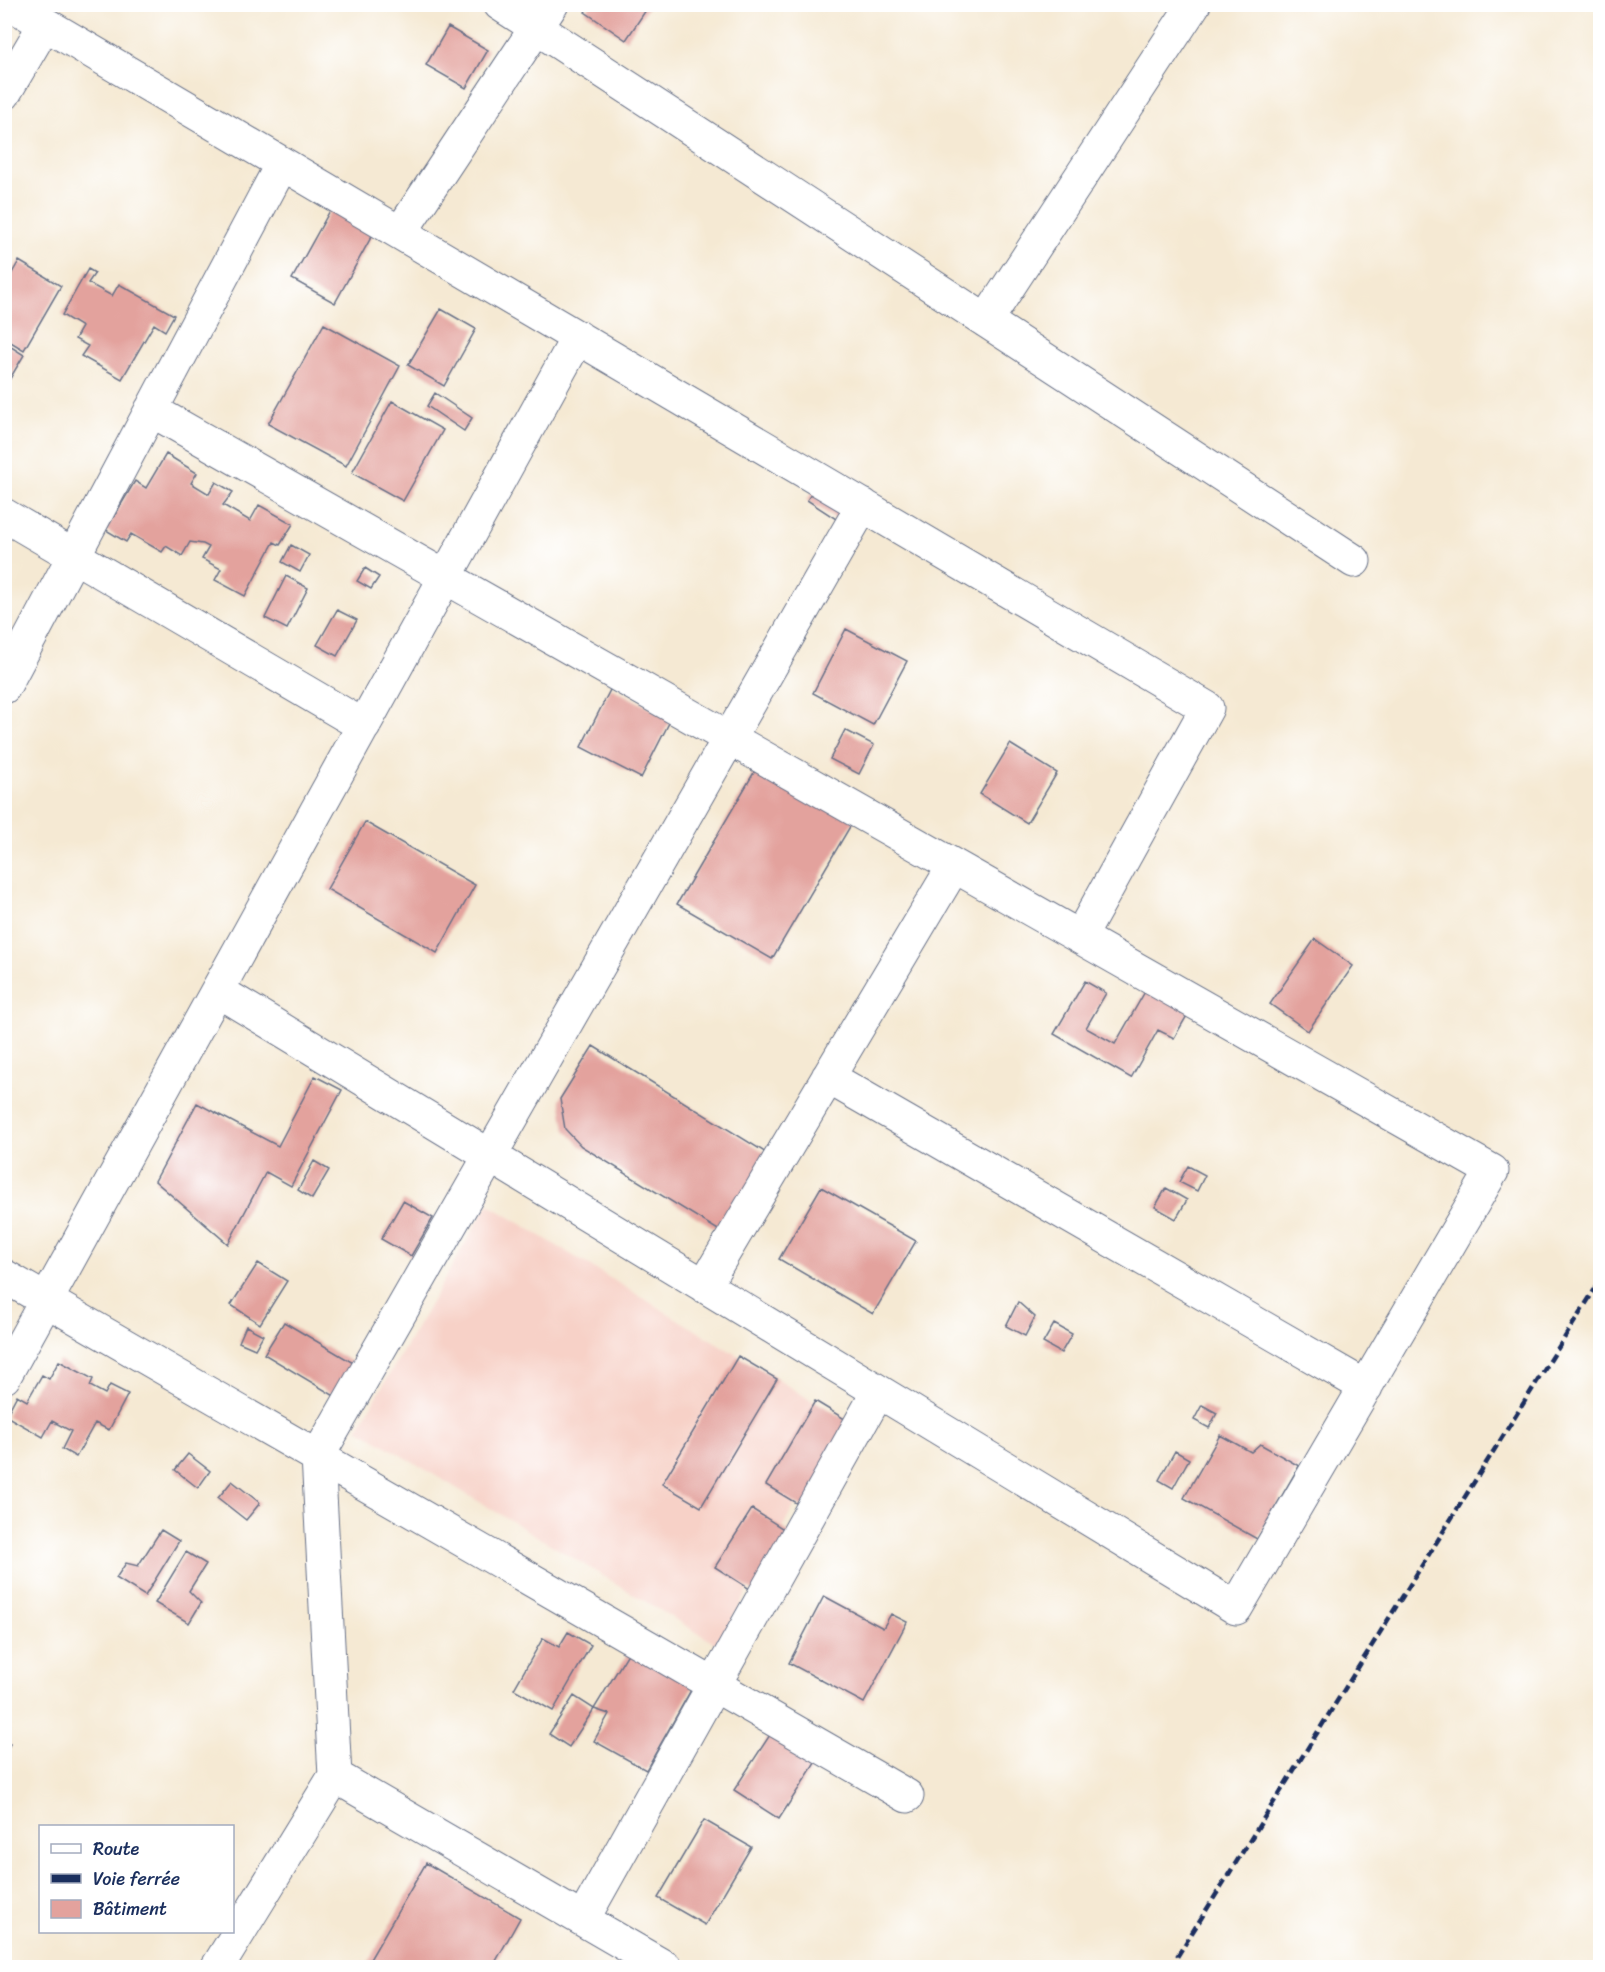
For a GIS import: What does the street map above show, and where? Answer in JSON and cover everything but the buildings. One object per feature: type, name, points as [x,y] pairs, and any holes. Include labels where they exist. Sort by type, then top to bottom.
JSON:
[{"type":"street","points":[[500,4],[544,16],[986,321],[1354,561]]},
{"type":"street","points":[[986,321],[1194,4]]},
{"type":"street","points":[[12,5],[1207,708],[1080,937]]},
{"type":"street","points":[[400,233],[544,16]]},
{"type":"street","points":[[4,94],[45,24]]},
{"type":"street","points":[[4,687],[282,164]]},
{"type":"street","points":[[4,1377],[578,338]]},
{"type":"street","points":[[151,410],[1492,1171],[1236,1608],[218,991]]},
{"type":"street","points":[[217,1968],[335,1776],[318,1456],[863,506]]},
{"type":"street","points":[[4,515],[364,726]]},
{"type":"street","points":[[704,1286],[954,866]]},
{"type":"street","points":[[828,1077],[1366,1387]]},
{"type":"street","points":[[4,1276],[907,1796]]},
{"type":"street","points":[[583,1919],[878,1392]]},
{"type":"street","points":[[335,1776],[666,1968]]},
{"type":"shaded area","points":[[488,1204],[842,1419],[718,1645],[358,1429]]},
{"type":"railway","points":[[1170,1968],[1600,1281]]}]
